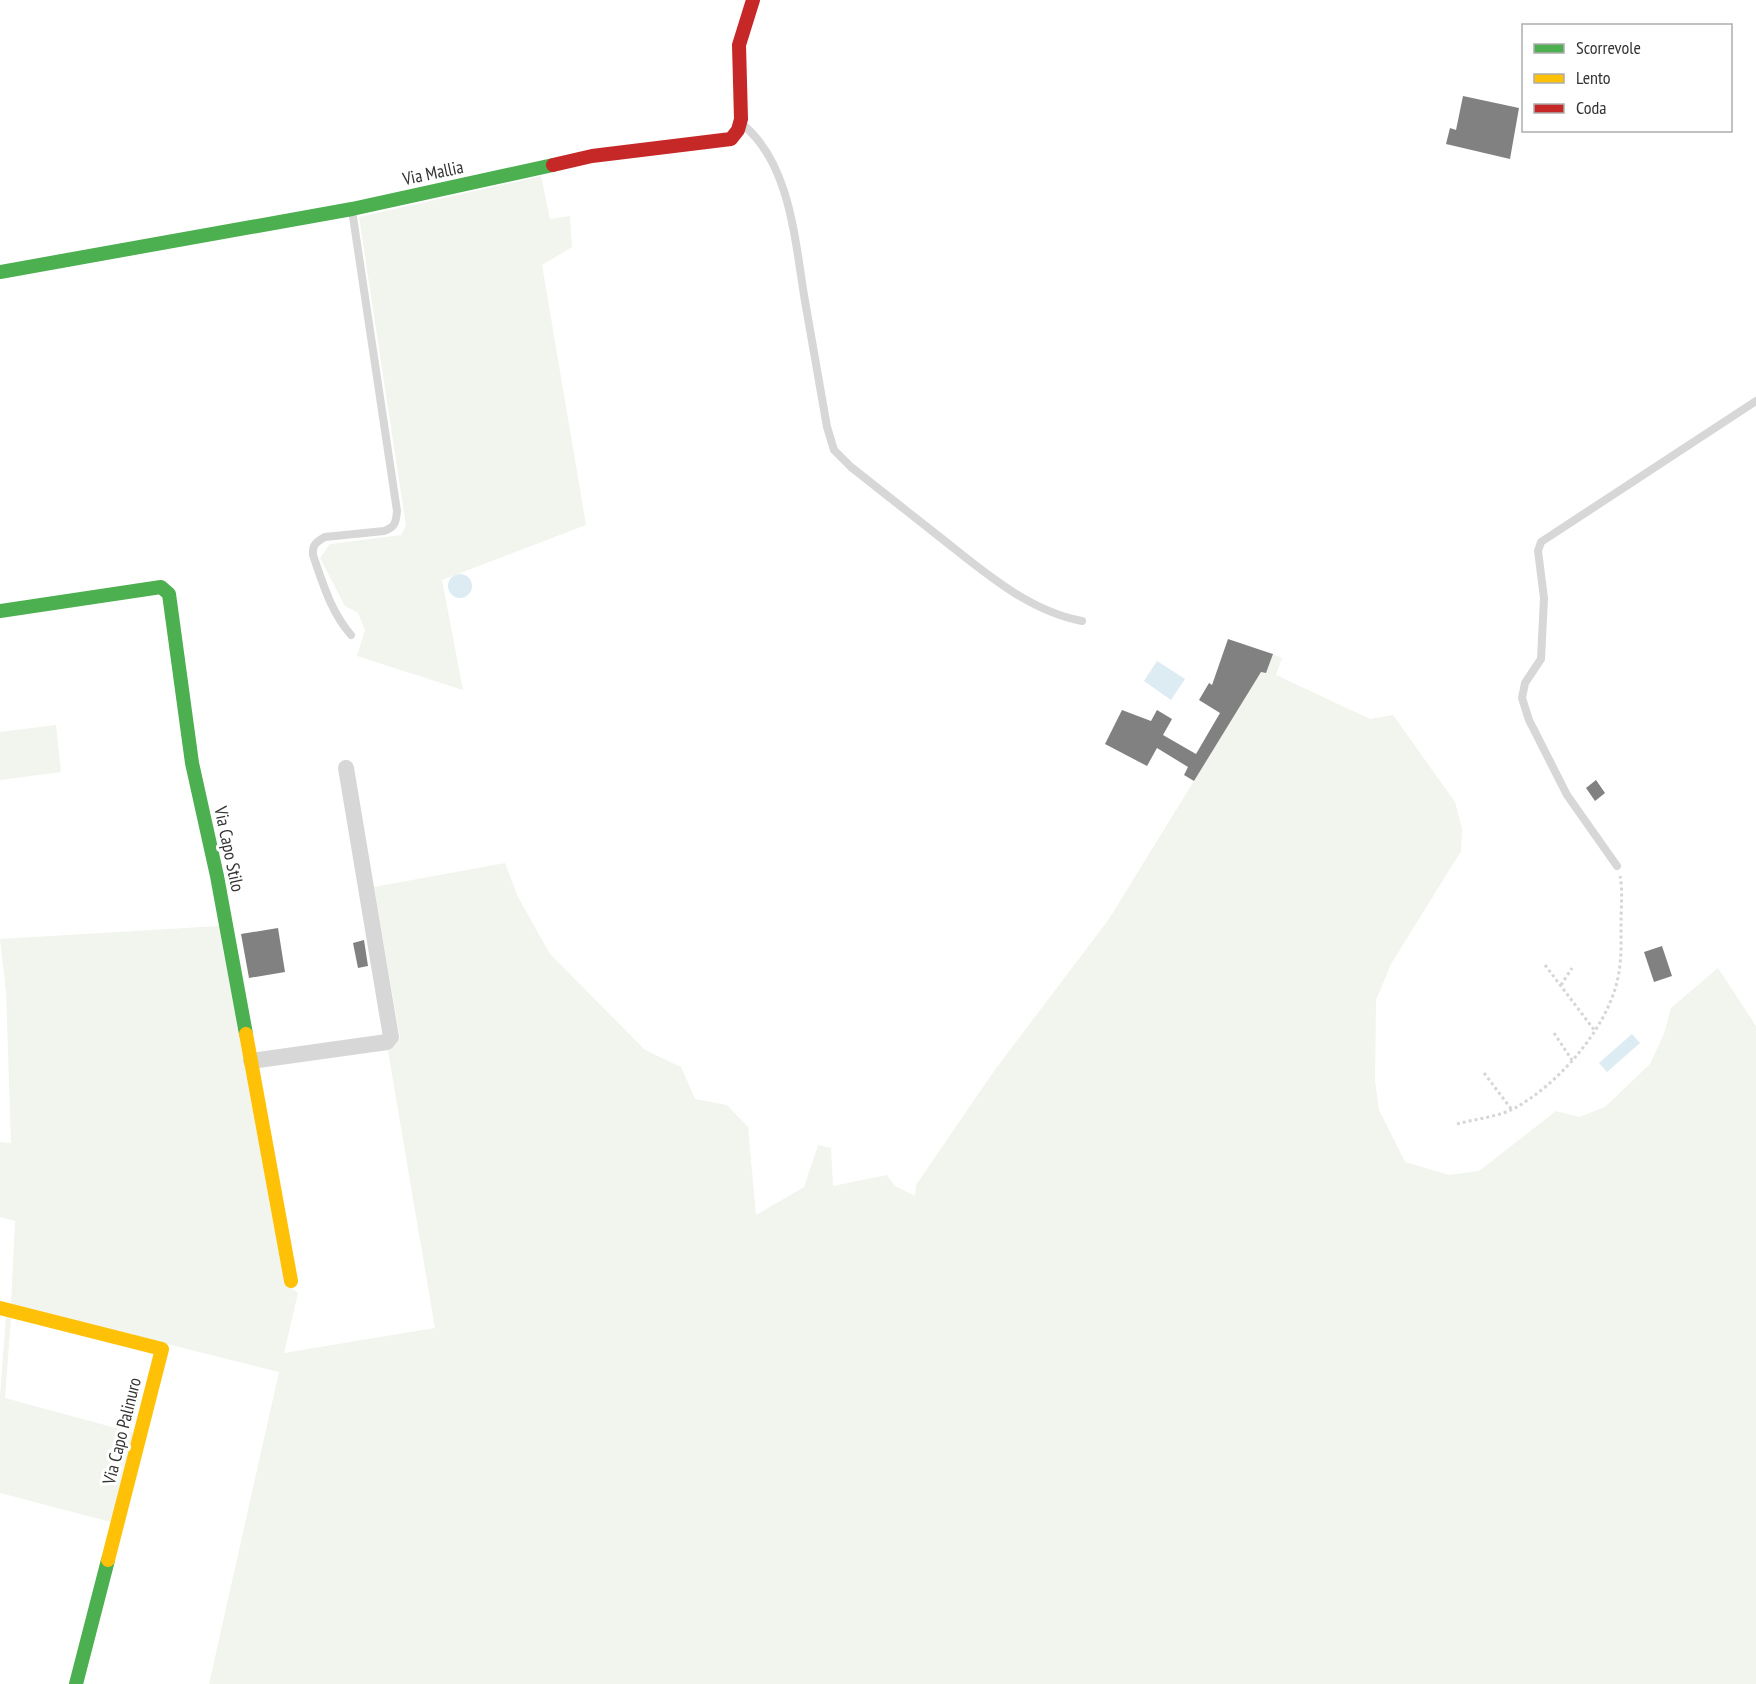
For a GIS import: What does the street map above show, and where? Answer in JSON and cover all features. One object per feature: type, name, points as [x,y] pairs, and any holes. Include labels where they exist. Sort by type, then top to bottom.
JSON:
[{"type":"street","points":[[741,124],[743,109],[738,74],[738,45],[753,0]]},
{"type":"street","name":"Via Mallia","points":[[0,272],[352,209],[592,156],[722,142],[737,134],[741,124]]},
{"type":"street","name":"Via Capo Stilo","points":[[0,610],[161,586],[169,594],[192,763],[218,876],[291,1281]]},
{"type":"street","points":[[250,1061],[387,1042],[391,1037],[346,768]]},
{"type":"street","name":"Via Capo Palinuro","points":[[0,1308],[162,1349],[76,1684]]},
{"type":"lane","points":[[741,124],[752,132],[766,150],[788,202],[827,427],[834,450],[851,467],[987,574],[1048,610],[1065,618],[1082,621]]},
{"type":"lane","points":[[351,635],[339,622],[332,608],[313,555],[313,548],[317,541],[325,537],[384,531],[393,527],[397,511],[352,209]]},
{"type":"lane","points":[[1617,866],[1567,795],[1529,720],[1522,698],[1525,682],[1541,659],[1544,598],[1538,551],[1541,542],[1756,401]]},
{"type":"path","points":[[1457,1124],[1512,1110],[1551,1082],[1595,1031],[1617,984],[1621,963],[1621,881],[1617,866]]},
{"type":"path","points":[[1545,965],[1595,1031]]},
{"type":"path","points":[[1561,985],[1572,968]]},
{"type":"path","points":[[1554,1033],[1572,1060]]},
{"type":"path","points":[[1484,1073],[1512,1110]]},
{"type":"shaded area","points":[[541,176],[550,219],[570,216],[572,247],[542,265],[586,525],[442,580],[463,690],[357,656],[365,630],[358,613],[345,606],[320,558],[330,544],[401,535],[406,526],[359,217]]},
{"type":"shaded area","points":[[460,574],[469,577],[472,586],[469,595],[460,598],[451,595],[448,586],[451,577]]},
{"type":"shaded area","points":[[1273,654],[1282,658],[1276,675],[1370,719],[1393,715],[1455,802],[1462,829],[1461,851],[1391,964],[1376,1000],[1375,1081],[1379,1110],[1405,1162],[1449,1175],[1479,1171],[1556,1111],[1579,1117],[1605,1107],[1650,1064],[1664,1034],[1671,1008],[1718,968],[1756,1026],[1756,1684],[209,1684],[279,1372],[11,1305],[15,1221],[0,1217],[0,1142],[11,1143],[6,992],[0,939],[219,926],[284,1282],[298,1293],[284,1353],[435,1328],[388,1051],[400,1038],[374,887],[505,863],[518,897],[550,954],[645,1050],[681,1067],[695,1099],[727,1105],[748,1127],[756,1215],[804,1187],[818,1145],[831,1148],[833,1186],[887,1175],[895,1186],[915,1196],[916,1185],[994,1071],[1109,919],[1261,672],[1266,673]]},
{"type":"shaded area","points":[[1157,661],[1185,679],[1171,700],[1144,681]]},
{"type":"shaded area","points":[[56,725],[61,772],[0,780],[0,732]]},
{"type":"shaded area","points":[[1632,1034],[1640,1043],[1607,1072],[1599,1063]]},
{"type":"shaded area","points":[[6,1316],[11,1318],[5,1398],[134,1433],[111,1522],[0,1493],[0,1396]]},
{"type":"building","points":[[1463,96],[1519,108],[1510,159],[1446,144],[1450,128],[1456,130]]},
{"type":"building","points":[[1228,639],[1273,654],[1266,673],[1261,672],[1194,781],[1184,775],[1188,767],[1157,748],[1147,766],[1105,744],[1122,710],[1151,721],[1157,710],[1172,719],[1163,735],[1196,754],[1220,713],[1199,700],[1209,683],[1212,685]]},
{"type":"building","points":[[1596,780],[1605,793],[1595,801],[1586,788]]},
{"type":"building","points":[[278,928],[285,972],[249,978],[241,934]]},
{"type":"building","points":[[364,940],[368,966],[358,968],[353,943]]},
{"type":"building","points":[[1662,946],[1672,976],[1654,982],[1644,952]]},
{"type":"traffic: fast","points":[[0,272],[352,209],[553,165]]},
{"type":"traffic: fast","points":[[0,611],[161,587],[169,594],[192,763],[217,876],[246,1034]]},
{"type":"traffic: fast","points":[[76,1684],[108,1560]]},
{"type":"traffic: slow","points":[[246,1034],[291,1281]]},
{"type":"traffic: slow","points":[[0,1308],[162,1349],[108,1560]]},
{"type":"traffic: jam","points":[[553,165],[592,156],[731,139],[738,130],[741,119],[739,45],[753,0]]}]
